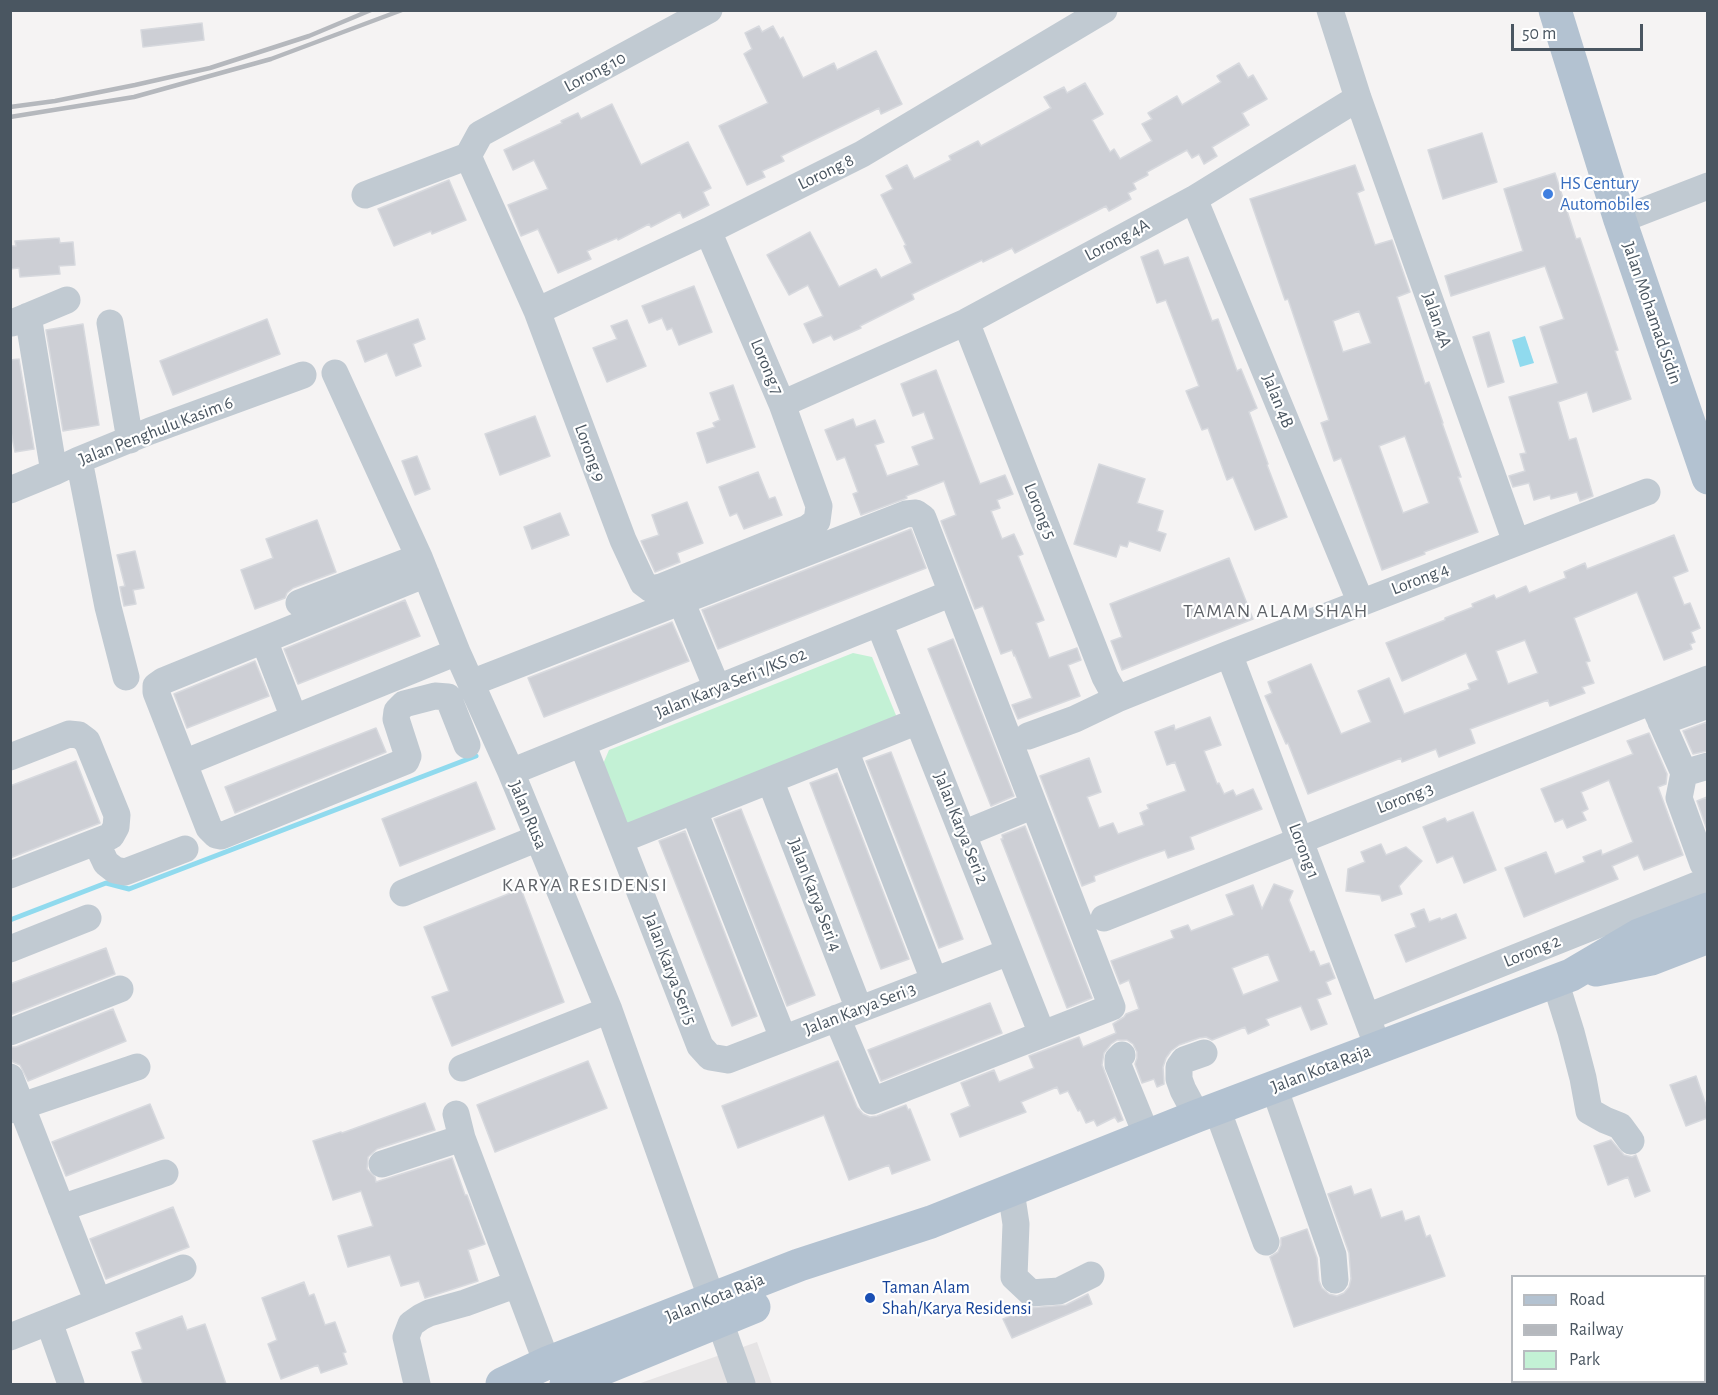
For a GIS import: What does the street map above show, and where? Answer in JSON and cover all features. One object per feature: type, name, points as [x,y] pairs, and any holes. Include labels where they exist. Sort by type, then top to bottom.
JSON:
[{"type":"main road","name":"Jalan Mohamad Sidin","points":[[1556,10],[1620,220],[1707,478]]},
{"type":"main road","name":"Jalan Kota Raja","points":[[502,1384],[557,1374],[717,1310],[799,1264],[932,1222],[1274,1087],[1373,1032],[1563,978],[1639,935],[1704,887]]},
{"type":"main road","points":[[1563,978],[1651,959],[1707,937]]},
{"type":"street","name":"Lorong 10","points":[[365,195],[474,145],[709,10]]},
{"type":"street","name":"Lorong 8","points":[[537,312],[708,231],[862,154],[1104,10]]},
{"type":"street","points":[[1330,10],[1359,98]]},
{"type":"street","name":"Lorong 4A","points":[[782,404],[966,322],[1194,199],[1359,98]]},
{"type":"street","name":"Jalan 4A","points":[[1359,98],[1516,542]]},
{"type":"street","name":"Lorong 9","points":[[474,145],[623,540],[643,583],[651,589],[661,587],[808,528],[817,521],[819,506]]},
{"type":"street","points":[[1620,220],[1707,186]]},
{"type":"street","name":"Jalan 4B","points":[[1194,199],[1361,603]]},
{"type":"street","name":"Lorong 7","points":[[708,231],[782,404],[819,506]]},
{"type":"street","points":[[54,472],[19,320],[67,300]]},
{"type":"street","name":"Lorong 5","points":[[966,322],[1101,666],[1118,699]]},
{"type":"street","points":[[110,323],[130,440]]},
{"type":"street","name":"Jalan Rusa","points":[[335,374],[423,565],[457,652],[511,772],[609,1010],[742,1384]]},
{"type":"street","name":"Jalan Penghulu Kasim 6","points":[[10,490],[79,460],[303,375]]},
{"type":"street","points":[[79,460],[108,607],[126,677]]},
{"type":"street","name":"Lorong 4","points":[[1028,736],[1076,719],[1118,699],[1229,654],[1647,492]]},
{"type":"street","points":[[454,711],[475,692],[681,602],[906,514],[916,513],[923,518],[1112,1007],[1042,1034]]},
{"type":"street","points":[[299,603],[423,565]]},
{"type":"street","points":[[423,565],[264,640],[163,681],[156,686],[156,692],[209,828],[216,835],[221,836],[406,760],[408,756],[396,719],[397,711],[404,704],[435,696],[448,697],[467,745]]},
{"type":"street","name":"Jalan Karya Seri 1/KS 02","points":[[511,772],[952,593]]},
{"type":"street","points":[[681,602],[717,688]]},
{"type":"street","name":"Jalan Karya Seri 2","points":[[879,623],[1042,1034]]},
{"type":"street","points":[[264,640],[294,718]]},
{"type":"street","points":[[184,764],[457,652]]},
{"type":"street","name":"Lorong 1","points":[[1229,654],[1373,1032]]},
{"type":"street","name":"Lorong 3","points":[[1104,918],[1299,840],[1657,711],[1707,679]]},
{"type":"street","points":[[1704,887],[1703,864],[1679,798],[1696,769],[1657,711],[1707,705]]},
{"type":"street","points":[[620,840],[918,721]]},
{"type":"street","points":[[10,757],[69,734],[80,735],[87,741],[117,815],[117,827],[111,836],[10,875]]},
{"type":"street","name":"Jalan Karya Seri 5","points":[[582,743],[700,1046],[710,1057]]},
{"type":"street","points":[[845,750],[934,980]]},
{"type":"street","name":"Jalan Karya Seri 4","points":[[770,780],[848,1013],[872,1101],[1042,1034]]},
{"type":"street","points":[[963,834],[1034,805]]},
{"type":"street","points":[[694,810],[783,1038]]},
{"type":"street","points":[[403,893],[538,838]]},
{"type":"street","points":[[96,842],[106,862],[115,870],[125,872],[185,849]]},
{"type":"street","name":"Lorong 2","points":[[1373,1032],[1704,887]]},
{"type":"street","points":[[10,949],[88,918]]},
{"type":"street","name":"Jalan Karya Seri 3","points":[[710,1057],[728,1060],[1009,952]]},
{"type":"street","points":[[1563,978],[1571,1032],[1589,1111],[1620,1126],[1631,1141]]},
{"type":"street","points":[[10,1032],[120,989]]},
{"type":"street","points":[[462,1068],[609,1010]]},
{"type":"street","points":[[1204,1053],[1184,1060],[1179,1067],[1179,1079],[1183,1090],[1207,1112],[1266,1242]]},
{"type":"street","points":[[1122,1055],[1118,1059],[1118,1065],[1147,1137]]},
{"type":"street","points":[[16,1107],[137,1067]]},
{"type":"street","points":[[10,1077],[16,1107],[61,1208],[98,1302]]},
{"type":"street","points":[[1274,1087],[1333,1256],[1335,1280]]},
{"type":"street","points":[[382,1164],[459,1126],[517,1284],[557,1374]]},
{"type":"street","points":[[61,1208],[165,1173]]},
{"type":"street","points":[[1011,1191],[1016,1224],[1014,1277],[1030,1293],[1059,1291],[1091,1275]]},
{"type":"street","points":[[10,1337],[183,1268]]},
{"type":"street","points":[[417,1384],[406,1337],[411,1324],[429,1313],[517,1284]]},
{"type":"street","points":[[49,1322],[71,1384]]},
{"type":"shaded area","points":[[757,1342],[772,1384],[638,1384]]},
{"type":"green space","points":[[853,653],[872,657],[900,725],[630,830],[603,764],[609,750]]},
{"type":"water","points":[[1525,336],[1534,363],[1520,367],[1512,340]]},
{"type":"building","points":[[202,23],[204,40],[143,47],[141,30]]},
{"type":"building","points":[[759,26],[762,32],[773,26],[780,39],[783,37],[803,78],[834,63],[837,70],[876,51],[902,104],[881,114],[879,108],[781,156],[784,161],[762,171],[765,177],[747,185],[719,126],[768,103],[744,54],[752,49],[745,33]]},
{"type":"building","points":[[1239,63],[1248,78],[1253,75],[1267,99],[1242,113],[1249,125],[1212,147],[1217,156],[1204,164],[1199,154],[1192,158],[1187,150],[1147,172],[1148,175],[1133,183],[1136,189],[1128,193],[1131,199],[1109,211],[1106,206],[1015,253],[1012,248],[983,262],[982,260],[912,294],[914,299],[860,326],[861,328],[834,340],[831,335],[813,343],[804,324],[823,316],[808,285],[789,295],[767,255],[810,232],[839,287],[876,269],[881,278],[912,263],[904,246],[906,245],[881,195],[893,189],[886,176],[907,165],[914,179],[951,160],[949,156],[978,141],[981,146],[1051,108],[1044,97],[1064,87],[1067,93],[1085,83],[1103,114],[1092,120],[1110,152],[1114,149],[1120,159],[1152,141],[1142,124],[1152,119],[1148,113],[1177,96],[1182,105],[1221,82],[1217,76]]},
{"type":"building","points":[[612,104],[641,165],[688,142],[711,188],[703,192],[709,205],[683,218],[680,212],[651,227],[649,224],[618,240],[617,238],[587,251],[591,259],[558,273],[538,229],[521,236],[508,205],[548,189],[534,160],[513,170],[504,150],[578,113],[581,119]]},
{"type":"building","points":[[1482,133],[1497,182],[1443,199],[1428,150]]},
{"type":"building","points":[[1355,165],[1364,190],[1357,193],[1375,245],[1392,240],[1410,292],[1397,297],[1425,384],[1429,382],[1461,477],[1458,477],[1478,532],[1382,570],[1341,458],[1334,461],[1321,423],[1329,420],[1288,299],[1285,300],[1250,199]],"holes":[[[1359,311],[1371,343],[1343,352],[1333,321]],[[1405,436],[1429,503],[1403,513],[1379,446]]]},
{"type":"building","points":[[1555,173],[1576,239],[1580,238],[1618,350],[1615,351],[1631,399],[1593,412],[1587,392],[1558,402],[1569,440],[1576,438],[1593,496],[1580,501],[1577,492],[1551,499],[1550,495],[1534,500],[1529,483],[1513,487],[1509,476],[1525,471],[1520,454],[1526,453],[1509,397],[1558,383],[1540,327],[1564,319],[1545,266],[1451,296],[1445,276],[1523,251],[1504,189]]},
{"type":"building","points":[[449,180],[466,220],[394,246],[378,209]]},
{"type":"building","points":[[59,238],[60,243],[73,242],[75,265],[59,266],[60,274],[20,277],[19,268],[10,269],[10,246],[16,246],[15,241]]},
{"type":"building","points":[[1158,250],[1164,265],[1188,257],[1212,321],[1218,319],[1237,371],[1241,369],[1257,408],[1249,412],[1287,517],[1255,530],[1233,477],[1227,480],[1208,428],[1202,430],[1186,391],[1199,386],[1166,300],[1157,303],[1141,257]]},
{"type":"building","points":[[694,286],[712,332],[679,345],[672,328],[667,330],[662,318],[649,323],[642,306]]},
{"type":"building","points":[[267,319],[280,354],[173,395],[160,361]]},
{"type":"building","points":[[418,319],[425,339],[413,344],[421,366],[396,376],[387,353],[365,362],[357,341]]},
{"type":"building","points":[[627,320],[646,366],[607,382],[593,348],[617,339],[611,326]]},
{"type":"building","points":[[83,324],[99,425],[63,431],[46,330]]},
{"type":"building","points":[[1489,332],[1504,382],[1488,387],[1473,337]]},
{"type":"building","points":[[19,359],[34,449],[15,452],[10,427],[10,360]]},
{"type":"building","points":[[936,370],[980,484],[1005,475],[1013,494],[997,500],[1000,508],[991,511],[1002,539],[1014,534],[1023,554],[1018,556],[1044,620],[1036,623],[1049,658],[1077,648],[1081,660],[1068,665],[1080,696],[1018,719],[1012,705],[1032,698],[1012,650],[1001,654],[983,606],[975,609],[941,521],[956,515],[944,481],[861,515],[853,494],[858,492],[845,457],[837,460],[825,430],[853,419],[856,427],[875,420],[884,442],[875,445],[887,476],[919,465],[912,447],[934,439],[924,412],[913,416],[901,384]]},
{"type":"building","points":[[733,385],[755,447],[707,463],[697,433],[715,427],[713,423],[720,420],[710,393]]},
{"type":"building","points":[[535,416],[550,456],[500,475],[485,434]]},
{"type":"building","points":[[417,456],[430,489],[415,495],[402,461]]},
{"type":"building","points":[[1099,464],[1145,479],[1137,503],[1163,511],[1157,531],[1166,534],[1160,551],[1129,541],[1127,547],[1120,545],[1116,557],[1074,544]]},
{"type":"building","points":[[758,472],[769,499],[775,497],[782,515],[744,529],[737,513],[730,516],[719,487]]},
{"type":"building","points":[[687,502],[703,543],[677,553],[680,562],[655,572],[641,541],[659,535],[652,515]]},
{"type":"building","points":[[560,513],[569,535],[532,549],[524,527]]},
{"type":"building","points":[[317,520],[336,572],[293,588],[285,598],[255,609],[241,570],[273,558],[266,539]]},
{"type":"building","points":[[911,529],[926,568],[718,649],[702,610]]},
{"type":"building","points":[[1674,535],[1688,571],[1673,577],[1684,605],[1690,603],[1700,628],[1691,632],[1695,642],[1690,644],[1692,649],[1664,660],[1637,592],[1574,618],[1590,661],[1586,662],[1594,683],[1582,687],[1585,693],[1550,706],[1548,700],[1470,729],[1475,743],[1439,757],[1436,749],[1402,762],[1401,758],[1308,794],[1288,743],[1286,744],[1265,696],[1272,693],[1268,682],[1311,664],[1341,734],[1371,722],[1358,691],[1389,678],[1404,714],[1470,689],[1468,684],[1478,680],[1466,653],[1402,681],[1386,643],[1445,620],[1445,618],[1473,607],[1472,604],[1494,595],[1496,599],[1526,586],[1529,593],[1566,578],[1564,572],[1585,563],[1587,569]],"holes":[[[1525,640],[1538,673],[1508,684],[1496,651]]]},
{"type":"building","points":[[135,551],[144,588],[133,590],[136,604],[124,606],[120,587],[125,586],[117,555]]},
{"type":"building","points":[[1229,558],[1253,619],[1122,670],[1111,641],[1122,637],[1110,604]]},
{"type":"building","points":[[405,600],[420,636],[298,684],[284,649]]},
{"type":"building","points":[[672,622],[689,661],[544,717],[528,678]]},
{"type":"building","points":[[953,639],[1014,796],[991,806],[928,649]]},
{"type":"building","points":[[255,661],[269,696],[187,728],[174,694]]},
{"type":"building","points":[[1210,717],[1221,745],[1204,751],[1217,784],[1219,783],[1224,794],[1233,790],[1236,796],[1253,789],[1262,809],[1190,837],[1194,849],[1168,858],[1165,850],[1094,876],[1095,881],[1082,886],[1040,776],[1089,758],[1101,792],[1087,797],[1099,828],[1113,823],[1118,834],[1144,825],[1140,813],[1149,809],[1147,805],[1186,791],[1175,762],[1167,765],[1155,732],[1174,725],[1175,730]]},
{"type":"building","points":[[1707,722],[1707,751],[1693,754],[1683,731]]},
{"type":"building","points":[[376,728],[386,752],[235,813],[225,787]]},
{"type":"building","points":[[1649,733],[1667,774],[1666,784],[1658,787],[1683,855],[1644,870],[1638,855],[1612,866],[1618,879],[1524,917],[1505,868],[1546,852],[1555,874],[1585,862],[1583,857],[1601,850],[1602,855],[1633,842],[1609,780],[1581,792],[1588,809],[1582,812],[1586,820],[1567,828],[1563,819],[1555,822],[1541,789],[1633,754],[1627,741]]},
{"type":"building","points":[[891,752],[963,939],[939,948],[866,761]]},
{"type":"building","points":[[76,761],[100,823],[10,858],[10,786]]},
{"type":"building","points":[[837,773],[909,959],[881,969],[810,783]]},
{"type":"building","points":[[476,782],[495,829],[400,866],[382,819]]},
{"type":"building","points":[[1707,797],[1707,830],[1697,801]]},
{"type":"building","points":[[741,809],[815,995],[787,1006],[714,819]]},
{"type":"building","points":[[1473,812],[1496,870],[1464,883],[1453,856],[1437,863],[1423,827],[1445,818],[1447,822]]},
{"type":"building","points":[[1025,826],[1092,998],[1067,1008],[1001,839],[1003,839],[1002,835]]},
{"type":"building","points":[[685,831],[757,1016],[732,1026],[659,841]]},
{"type":"building","points":[[1381,844],[1386,855],[1406,847],[1422,861],[1399,886],[1402,894],[1382,901],[1380,895],[1346,891],[1348,869],[1365,862],[1361,852]]},
{"type":"building","points":[[1274,884],[1293,891],[1289,900],[1310,952],[1314,951],[1320,966],[1329,963],[1335,978],[1326,982],[1331,994],[1317,999],[1327,1024],[1311,1030],[1301,1006],[1266,1019],[1269,1025],[1248,1034],[1245,1027],[1212,1040],[1206,1037],[1199,1038],[1179,1045],[1166,1058],[1163,1067],[1164,1084],[1157,1087],[1154,1079],[1142,1083],[1135,1064],[1137,1052],[1133,1044],[1127,1040],[1117,1040],[1104,1053],[1102,1065],[1123,1120],[1118,1122],[1115,1117],[1097,1126],[1094,1120],[1086,1123],[1068,1091],[1060,1094],[1057,1087],[1021,1102],[1026,1112],[960,1137],[951,1114],[970,1106],[961,1083],[994,1070],[999,1082],[1034,1068],[1029,1056],[1079,1037],[1083,1047],[1116,1033],[1113,1024],[1126,1014],[1139,1009],[1129,980],[1120,984],[1111,961],[1174,938],[1171,931],[1188,925],[1191,931],[1234,915],[1226,895],[1253,885],[1262,909]],"holes":[[[1268,954],[1279,981],[1243,995],[1232,968]]]},
{"type":"building","points":[[521,889],[564,1002],[452,1046],[432,997],[449,991],[424,927]]},
{"type":"building","points":[[1424,909],[1429,922],[1456,914],[1466,938],[1406,962],[1395,935],[1416,927],[1411,914]]},
{"type":"building","points":[[106,948],[115,974],[10,1015],[10,984]]},
{"type":"building","points":[[990,1003],[1002,1033],[881,1081],[868,1050]]},
{"type":"building","points":[[113,1009],[126,1041],[28,1081],[20,1065],[13,1062],[10,1057],[10,1047],[16,1047]]},
{"type":"building","points":[[588,1061],[607,1108],[495,1152],[477,1105]]},
{"type":"building","points":[[838,1061],[857,1107],[863,1114],[870,1117],[877,1116],[906,1105],[908,1110],[910,1109],[930,1160],[892,1174],[889,1165],[849,1180],[824,1115],[738,1148],[722,1106]]},
{"type":"building","points":[[1696,1076],[1707,1108],[1707,1118],[1686,1126],[1670,1085]]},
{"type":"building","points":[[425,1103],[435,1130],[377,1149],[368,1157],[367,1169],[375,1177],[376,1182],[452,1158],[485,1244],[468,1250],[478,1281],[425,1298],[419,1281],[401,1286],[390,1255],[348,1267],[338,1236],[373,1226],[361,1191],[333,1200],[313,1141]]},
{"type":"building","points":[[150,1104],[164,1138],[66,1176],[52,1142]]},
{"type":"building","points":[[1611,1140],[1624,1155],[1632,1157],[1636,1155],[1650,1191],[1635,1197],[1628,1177],[1608,1185],[1594,1146]]},
{"type":"building","points":[[1351,1186],[1354,1195],[1371,1189],[1381,1218],[1402,1211],[1405,1221],[1419,1216],[1426,1237],[1430,1235],[1445,1276],[1294,1327],[1270,1257],[1278,1252],[1281,1238],[1307,1229],[1317,1258],[1319,1281],[1322,1288],[1329,1294],[1337,1296],[1344,1293],[1351,1279],[1349,1253],[1328,1194]]},
{"type":"building","points":[[173,1207],[189,1247],[106,1279],[90,1239]]},
{"type":"building","points":[[304,1282],[309,1296],[314,1294],[325,1325],[335,1322],[346,1352],[343,1353],[347,1364],[321,1373],[318,1365],[281,1379],[268,1344],[277,1340],[262,1298]]},
{"type":"building","points":[[1088,1294],[1092,1304],[1012,1338],[1003,1319],[1029,1308],[1066,1305]]},
{"type":"building","points":[[182,1316],[187,1330],[205,1324],[226,1384],[143,1384],[132,1352],[142,1349],[136,1333]]},
{"type":"waterway","points":[[10,920],[106,883],[129,889],[476,756]]},
{"type":"railway","points":[[10,107],[55,101],[210,68],[309,36],[371,10]]},
{"type":"railway","points":[[10,117],[134,97],[271,59],[402,10]]},
{"type":"place","name":"HS Century Automobiles","points":[[1548,194]]},
{"type":"place","name":"Taman Alam Shah/Karya Residensi","points":[[870,1298]]},
{"type":"district","name":"TAMAN ALAM SHAH","points":[[1276,611]]},
{"type":"district","name":"KARYA RESIDENSI","points":[[585,885]]}]
